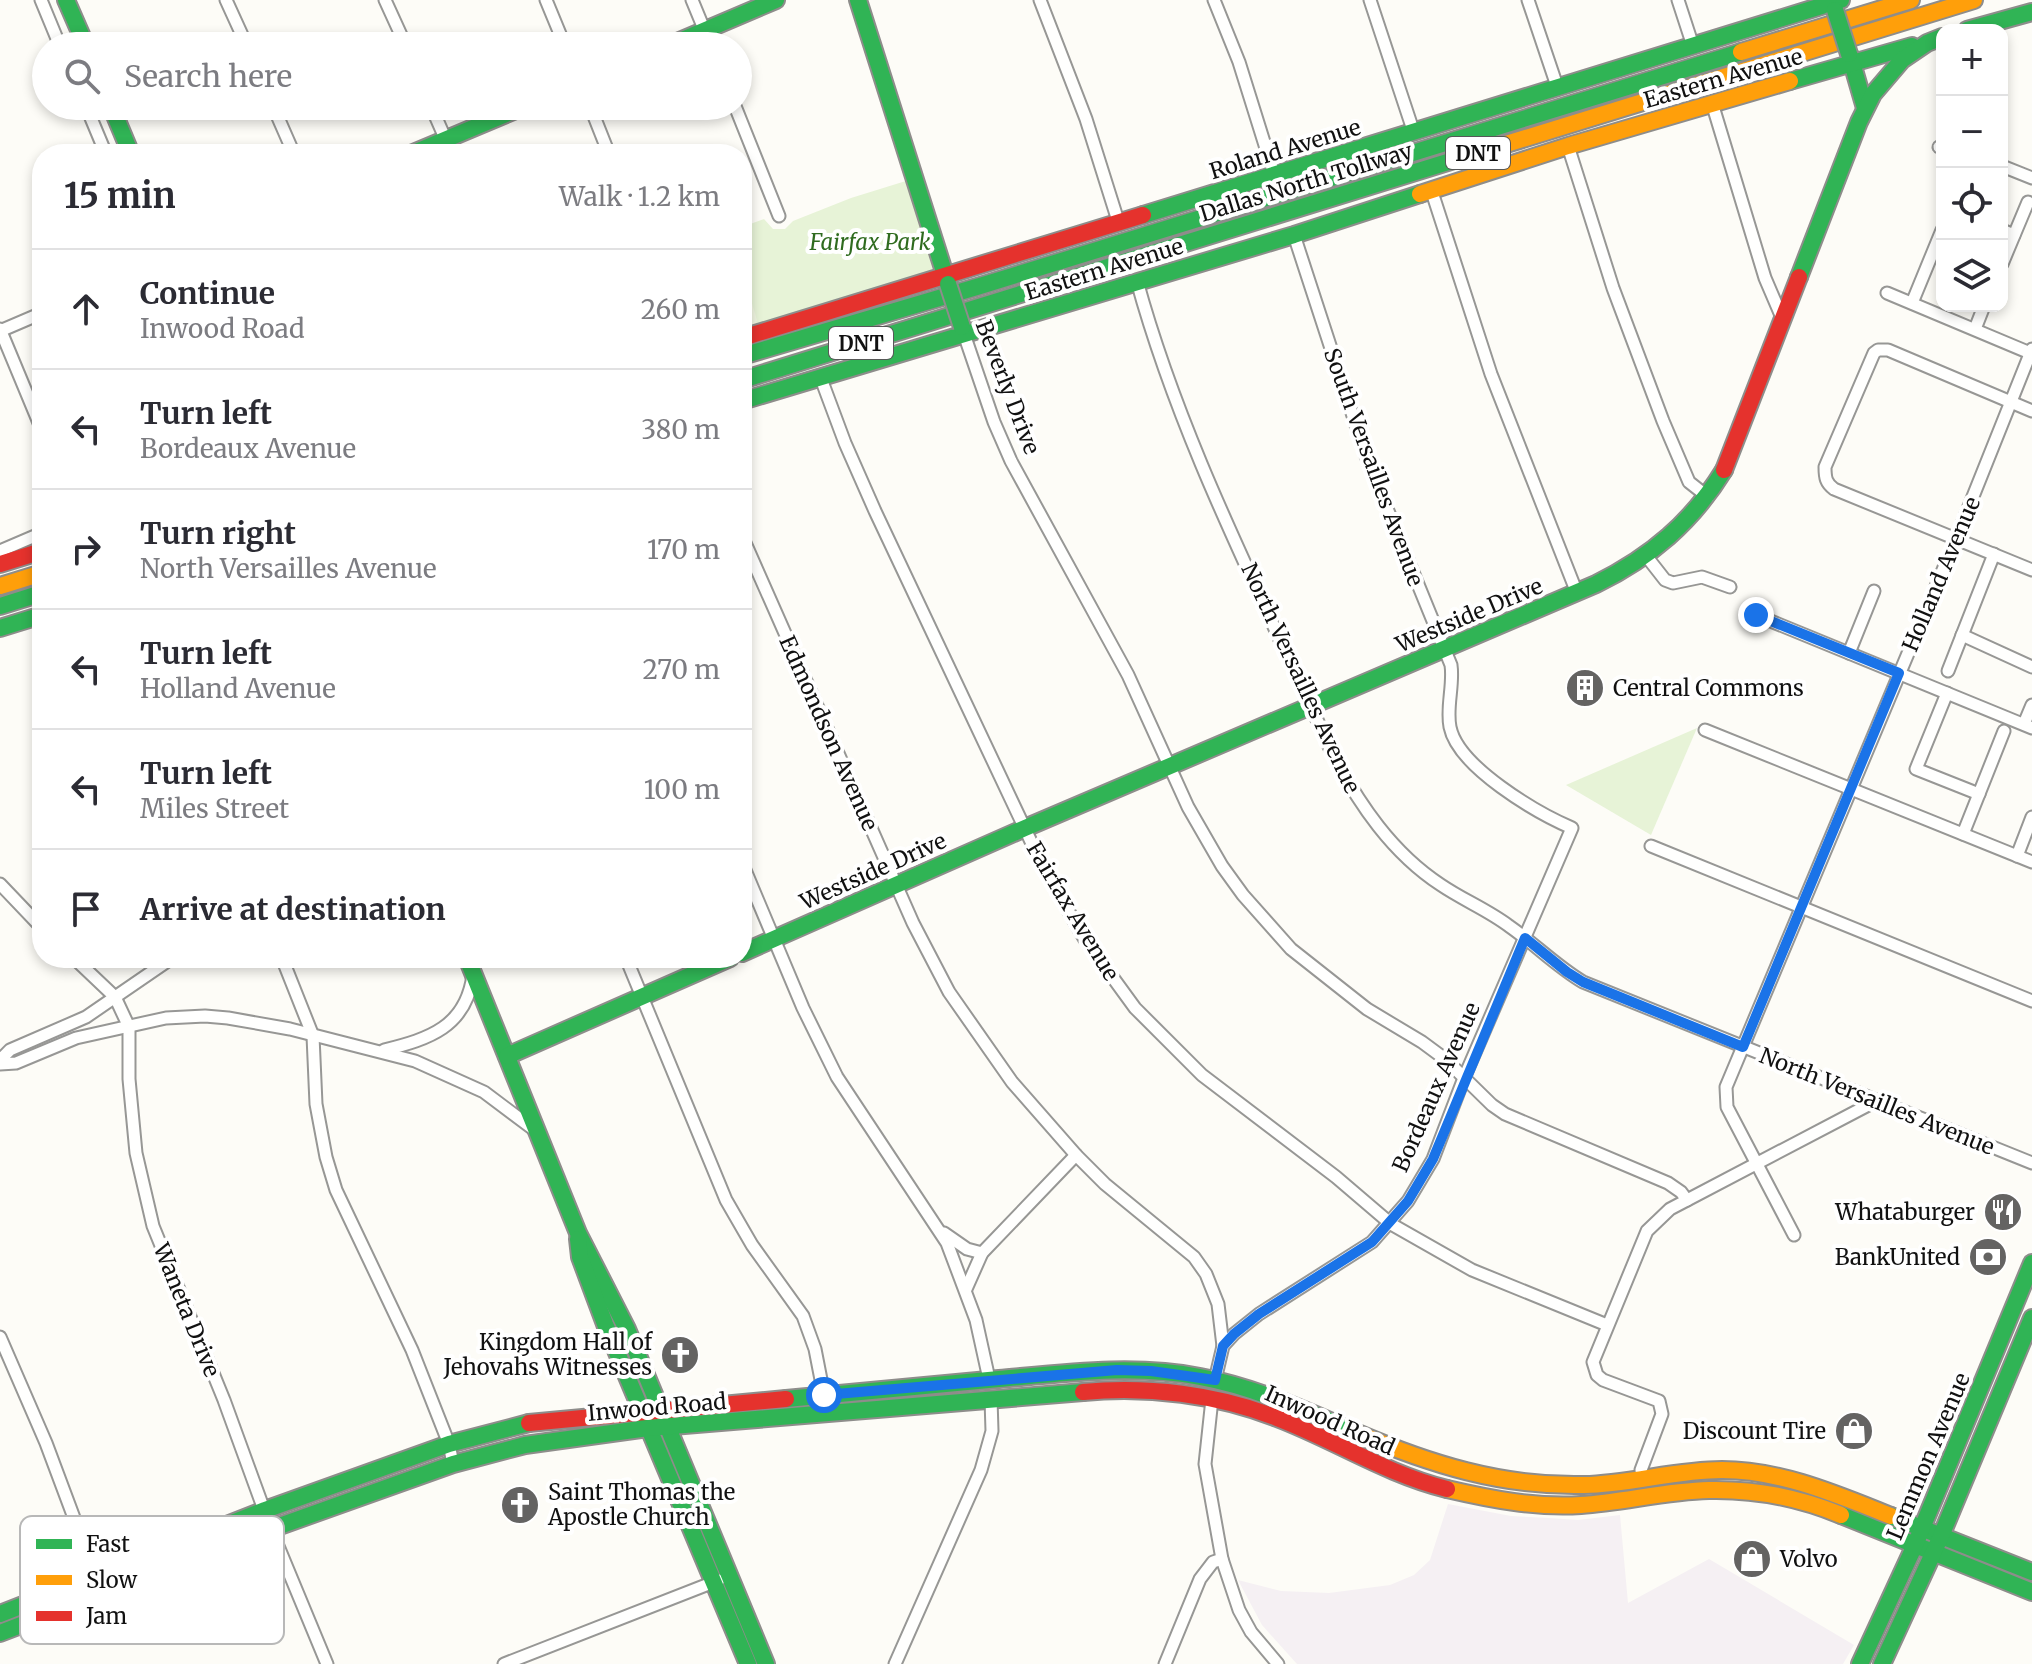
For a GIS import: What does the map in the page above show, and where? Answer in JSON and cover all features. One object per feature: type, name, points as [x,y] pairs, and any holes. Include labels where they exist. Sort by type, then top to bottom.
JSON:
[{"type":"main road","points":[[66,0],[80,32]]},
{"type":"main road","points":[[719,32],[776,0]]},
{"type":"main road","name":"Beverly Drive","points":[[858,0],[963,331]]},
{"type":"main road","name":"Dallas North Tollway","points":[[752,353],[996,281],[1911,0]]},
{"type":"main road","name":"Dallas North Tollway","points":[[752,377],[1974,0]]},
{"type":"main road","points":[[1836,3],[1865,108]]},
{"type":"main road","name":"Roland Avenue","points":[[752,335],[947,280],[1274,174],[1836,3]]},
{"type":"main road","points":[[1989,24],[2032,12]]},
{"type":"main road","name":"Eastern Avenue","points":[[752,398],[963,331],[1294,235],[1431,189],[1851,59],[1936,39]]},
{"type":"main road","name":"Westside Drive","points":[[752,949],[1025,828],[1577,593],[1647,557],[1684,526],[1708,497],[1726,467],[1875,89],[1893,66],[1936,40]]},
{"type":"main road","points":[[117,120],[127,144]]},
{"type":"main road","points":[[455,144],[499,120]]},
{"type":"main road","points":[[0,564],[32,554]]},
{"type":"main road","points":[[0,586],[32,576]]},
{"type":"main road","points":[[0,606],[32,596]]},
{"type":"main road","points":[[0,628],[32,618]]},
{"type":"main road","points":[[471,968],[578,1233],[627,1329],[663,1411],[766,1664]]},
{"type":"main road","points":[[507,1056],[707,968]]},
{"type":"main road","points":[[578,1233],[580,1257],[748,1664]]},
{"type":"main road","name":"Lemmon Avenue","points":[[1860,1664],[1877,1633],[1915,1545],[2032,1263]]},
{"type":"main road","name":"Lemmon Avenue","points":[[1882,1664],[1941,1536],[2032,1318]]},
{"type":"main road","points":[[1994,1356],[2012,1365]]},
{"type":"main road","name":"Inwood Road","points":[[284,1524],[453,1464],[525,1445],[645,1420],[663,1411],[989,1379],[1117,1370],[1151,1371],[1239,1385],[1278,1398],[1391,1449],[1478,1476],[1535,1484],[1584,1485],[1704,1471],[1752,1473],[1796,1481],[2032,1572]]},
{"type":"main road","points":[[989,1379],[991,1399]]},
{"type":"main road","points":[[1203,1397],[1215,1380]]},
{"type":"main road","points":[[1203,1397],[1239,1385]]},
{"type":"main road","name":"Inwood Road","points":[[250,1516],[449,1444],[522,1424],[645,1420],[670,1428],[1114,1389],[1203,1397],[1278,1418],[1379,1466],[1420,1482],[1478,1497],[1534,1504],[1578,1505],[1693,1491],[1750,1491],[1797,1501],[1832,1511],[2032,1592]]},
{"type":"main road","points":[[1968,1419],[1987,1425]]},
{"type":"main road","points":[[1750,1491],[1752,1473]]},
{"type":"main road","points":[[1634,1500],[1637,1480]]},
{"type":"main road","points":[[1534,1504],[1535,1484]]},
{"type":"main road","name":"Inwood Road","points":[[0,1614],[20,1606]]},
{"type":"main road","name":"Inwood Road","points":[[0,1633],[20,1625]]},
{"type":"main road","points":[[1877,1633],[1894,1639]]},
{"type":"street","points":[[41,0],[54,32]]},
{"type":"street","points":[[226,0],[241,32]]},
{"type":"street","points":[[385,0],[400,32]]},
{"type":"street","points":[[546,0],[559,32]]},
{"type":"street","points":[[692,0],[705,32]]},
{"type":"street","points":[[1040,0],[1086,119],[1119,224]]},
{"type":"street","points":[[1214,0],[1239,62],[1274,174]]},
{"type":"street","points":[[1370,0],[1414,133]]},
{"type":"street","points":[[1528,0],[1558,89]]},
{"type":"street","points":[[1678,0],[1693,46]]},
{"type":"street","points":[[1712,103],[1765,278],[1783,320]]},
{"type":"street","points":[[92,120],[102,144]]},
{"type":"street","points":[[279,120],[290,144]]},
{"type":"street","points":[[437,120],[448,144]]},
{"type":"street","points":[[596,120],[605,144]]},
{"type":"street","points":[[741,120],[750,144]]},
{"type":"street","points":[[1568,146],[1613,288],[1663,421],[1689,482],[1708,497]]},
{"type":"street","points":[[752,148],[779,216]]},
{"type":"street","points":[[2007,168],[2032,178]]},
{"type":"street","points":[[1431,189],[1491,374],[1577,593]]},
{"type":"street","points":[[2008,250],[2028,202]]},
{"type":"street","points":[[2008,232],[2014,235]]},
{"type":"street","name":"South Versailles Avenue","points":[[1294,235],[1368,462],[1445,650],[1453,681],[1449,725],[1453,737],[1475,763],[1514,797],[1540,814],[1572,828]]},
{"type":"street","points":[[1912,303],[1938,240]]},
{"type":"street","name":"North Versailles Avenue","points":[[1137,281],[1169,384],[1190,436],[1311,707],[1349,785],[1392,843],[1440,885],[1507,924],[1583,982],[2032,1163]]},
{"type":"street","points":[[1887,293],[2031,351]]},
{"type":"street","points":[[1975,329],[1982,312]]},
{"type":"street","points":[[32,317],[0,330],[32,406]]},
{"type":"street","name":"Beverly Drive","points":[[963,331],[986,401],[1011,461],[1128,675],[1210,847],[1243,895],[1275,932],[1322,975],[1367,1009],[1422,1042],[1505,1114],[1668,1183],[1687,1200]]},
{"type":"street","points":[[2032,411],[1883,349],[1874,353],[1825,467],[1828,484],[1834,489],[2032,570]]},
{"type":"street","name":"Holland Avenue","points":[[1794,1235],[1727,1107],[1726,1087],[1956,539],[2031,351]]},
{"type":"street","name":"Fairfax Avenue","points":[[820,376],[875,511],[1059,897],[1111,977],[1154,1029],[1202,1075],[1336,1177],[1391,1224],[1472,1270],[1607,1325]]},
{"type":"street","points":[[0,551],[32,537]]},
{"type":"street","points":[[1948,671],[1994,554]]},
{"type":"street","points":[[1647,557],[1665,580],[1673,583],[1702,577],[1730,587]]},
{"type":"street","name":"Edmondson Avenue","points":[[752,559],[926,951],[973,1029],[1020,1093],[1105,1184],[1194,1257],[1206,1274],[1218,1304],[1223,1346]]},
{"type":"street","points":[[1849,653],[1874,591]]},
{"type":"street","points":[[1756,615],[2028,726],[2032,705]]},
{"type":"street","points":[[1962,635],[2032,667]]},
{"type":"street","points":[[1947,693],[1916,769],[1979,794]]},
{"type":"street","points":[[1705,730],[2032,862]]},
{"type":"street","points":[[1963,834],[2004,731]]},
{"type":"street","points":[[2017,856],[2032,817]]},
{"type":"street","name":"Bordeaux Avenue","points":[[1223,1346],[1259,1314],[1361,1250],[1391,1224],[1408,1201],[1433,1159],[1464,1078],[1572,828]]},
{"type":"street","points":[[1651,846],[2032,1001]]},
{"type":"street","points":[[0,884],[32,918]]},
{"type":"street","points":[[752,886],[803,1008],[837,1077],[940,1229],[957,1263],[989,1379]]},
{"type":"street","name":"Waneta Drive","points":[[85,968],[115,997],[129,1027],[129,1079],[136,1153],[149,1213],[267,1516]]},
{"type":"street","points":[[0,1062],[10,1050],[70,1025],[157,968]]},
{"type":"street","points":[[286,968],[313,1036],[316,1104],[336,1190],[355,1235],[397,1316],[449,1444],[453,1464]]},
{"type":"street","points":[[630,968],[726,1200],[752,1245],[803,1316],[815,1349],[824,1395]]},
{"type":"street","points":[[380,1050],[413,1042],[449,1024],[464,1004],[473,974]]},
{"type":"street","points":[[0,1062],[16,1063],[76,1038],[166,1018],[205,1016],[264,1023],[415,1061],[464,1081],[537,1131]]},
{"type":"street","points":[[1637,1480],[1662,1414],[1662,1406],[1659,1401],[1603,1380],[1597,1375],[1593,1362],[1647,1231],[1661,1216],[1687,1200],[1876,1101]]},
{"type":"street","points":[[966,1289],[982,1253],[1076,1155]]},
{"type":"street","points":[[940,1229],[967,1249],[982,1253]]},
{"type":"street","points":[[0,1337],[46,1443],[73,1516]]},
{"type":"street","points":[[1215,1380],[1223,1346]]},
{"type":"street","points":[[1203,1397],[1205,1464],[1222,1559],[1231,1591],[1245,1621],[1278,1664]]},
{"type":"street","points":[[895,1664],[981,1470],[992,1431],[991,1399]]},
{"type":"street","points":[[1165,1664],[1200,1579],[1213,1562],[1222,1559]]},
{"type":"street","name":"Waneta Drive","points":[[284,1560],[327,1664]]},
{"type":"street","points":[[504,1664],[731,1576]]},
{"type":"shaded area","points":[[1448,1504],[1511,1516],[1578,1520],[1620,1515],[1628,1603],[1709,1559],[1854,1645],[1843,1664],[1297,1664],[1262,1625],[1238,1580],[1281,1591],[1329,1593],[1390,1585],[1414,1575],[1430,1560]]},
{"type":"green space","name":"Fairfax Park","points":[[909,180],[934,273],[752,329],[752,223],[764,219],[773,229],[785,229],[793,221]]},
{"type":"green space","points":[[752,304],[757,320],[752,327]]},
{"type":"green space","points":[[1697,728],[1651,835],[1566,785]]},
{"type":"traffic: fast","points":[[66,0],[80,32]]},
{"type":"traffic: fast","points":[[701,32],[776,0]]},
{"type":"traffic: fast","points":[[858,0],[948,284]]},
{"type":"traffic: fast","points":[[1143,215],[1841,0]]},
{"type":"traffic: fast","points":[[1835,10],[1849,54]]},
{"type":"traffic: fast","points":[[1989,24],[2032,12]]},
{"type":"traffic: fast","points":[[1799,277],[1859,122],[1873,94],[1902,60],[1936,39]]},
{"type":"traffic: fast","points":[[1790,81],[1912,46]]},
{"type":"traffic: fast","points":[[752,353],[1741,52]]},
{"type":"traffic: fast","points":[[1850,56],[1865,108]]},
{"type":"traffic: fast","points":[[117,120],[127,144]]},
{"type":"traffic: fast","points":[[435,144],[492,120]]},
{"type":"traffic: fast","points":[[752,377],[1464,157]]},
{"type":"traffic: fast","points":[[752,398],[1294,235],[1420,194]]},
{"type":"traffic: fast","points":[[948,284],[962,327]]},
{"type":"traffic: fast","points":[[752,949],[1025,828],[1596,584],[1635,562],[1669,536],[1698,506],[1724,470]]},
{"type":"traffic: fast","points":[[0,606],[32,596]]},
{"type":"traffic: fast","points":[[0,628],[32,618]]},
{"type":"traffic: fast","points":[[471,968],[578,1233],[627,1329],[766,1664]]},
{"type":"traffic: fast","points":[[507,1056],[707,968]]},
{"type":"traffic: fast","points":[[578,1239],[580,1257],[605,1324],[748,1664]]},
{"type":"traffic: fast","points":[[1860,1664],[1915,1545],[2032,1263]]},
{"type":"traffic: fast","points":[[1882,1664],[1941,1536],[2032,1318]]},
{"type":"traffic: fast","points":[[786,1399],[1074,1372],[1150,1371],[1200,1377],[1240,1387],[1355,1432]]},
{"type":"traffic: fast","points":[[284,1524],[453,1464],[525,1445],[648,1428],[1083,1392]]},
{"type":"traffic: fast","points":[[250,1516],[449,1444],[529,1423]]},
{"type":"traffic: fast","points":[[1841,1515],[2032,1592]]},
{"type":"traffic: fast","points":[[1891,1516],[2032,1572]]},
{"type":"traffic: fast","points":[[0,1614],[20,1606]]},
{"type":"traffic: fast","points":[[0,1633],[20,1625]]},
{"type":"traffic: slow","points":[[1741,52],[1911,0]]},
{"type":"traffic: slow","points":[[1464,157],[1974,0]]},
{"type":"traffic: slow","points":[[1420,194],[1568,146],[1790,81]]},
{"type":"traffic: slow","points":[[0,586],[32,576]]},
{"type":"traffic: slow","points":[[1355,1432],[1410,1454],[1495,1478],[1584,1485],[1670,1474],[1744,1471],[1809,1485],[1891,1516]]},
{"type":"traffic: slow","points":[[1447,1489],[1513,1502],[1564,1506],[1693,1491],[1743,1491],[1793,1499],[1841,1515]]},
{"type":"traffic: jam","points":[[752,335],[1143,215]]},
{"type":"traffic: jam","points":[[1724,470],[1799,277]]},
{"type":"traffic: jam","points":[[0,564],[32,554]]},
{"type":"traffic: jam","points":[[1083,1392],[1157,1391],[1230,1403],[1277,1418],[1403,1475],[1447,1489]]},
{"type":"traffic: jam","points":[[529,1423],[786,1399]]},
{"type":"place","name":"Central Commons","points":[[1585,688]]},
{"type":"place","name":"Whataburger","points":[[2003,1212]]},
{"type":"place","name":"BankUnited","points":[[1988,1257]]},
{"type":"place","name":"Kingdom Hall of Jehovahs Witnesses","points":[[680,1355]]},
{"type":"place","name":"Discount Tire","points":[[1854,1431]]},
{"type":"place","name":"Saint Thomas the Apostle Church","points":[[520,1505]]},
{"type":"place","name":"Volvo","points":[[1752,1559]]},
{"type":"route","points":[[824,1395],[1117,1370],[1151,1371],[1215,1380],[1223,1346],[1234,1334],[1259,1314],[1372,1242],[1391,1224],[1408,1201],[1433,1159],[1464,1078],[1525,938],[1583,982],[1743,1047],[1899,673],[1756,615]]}]
